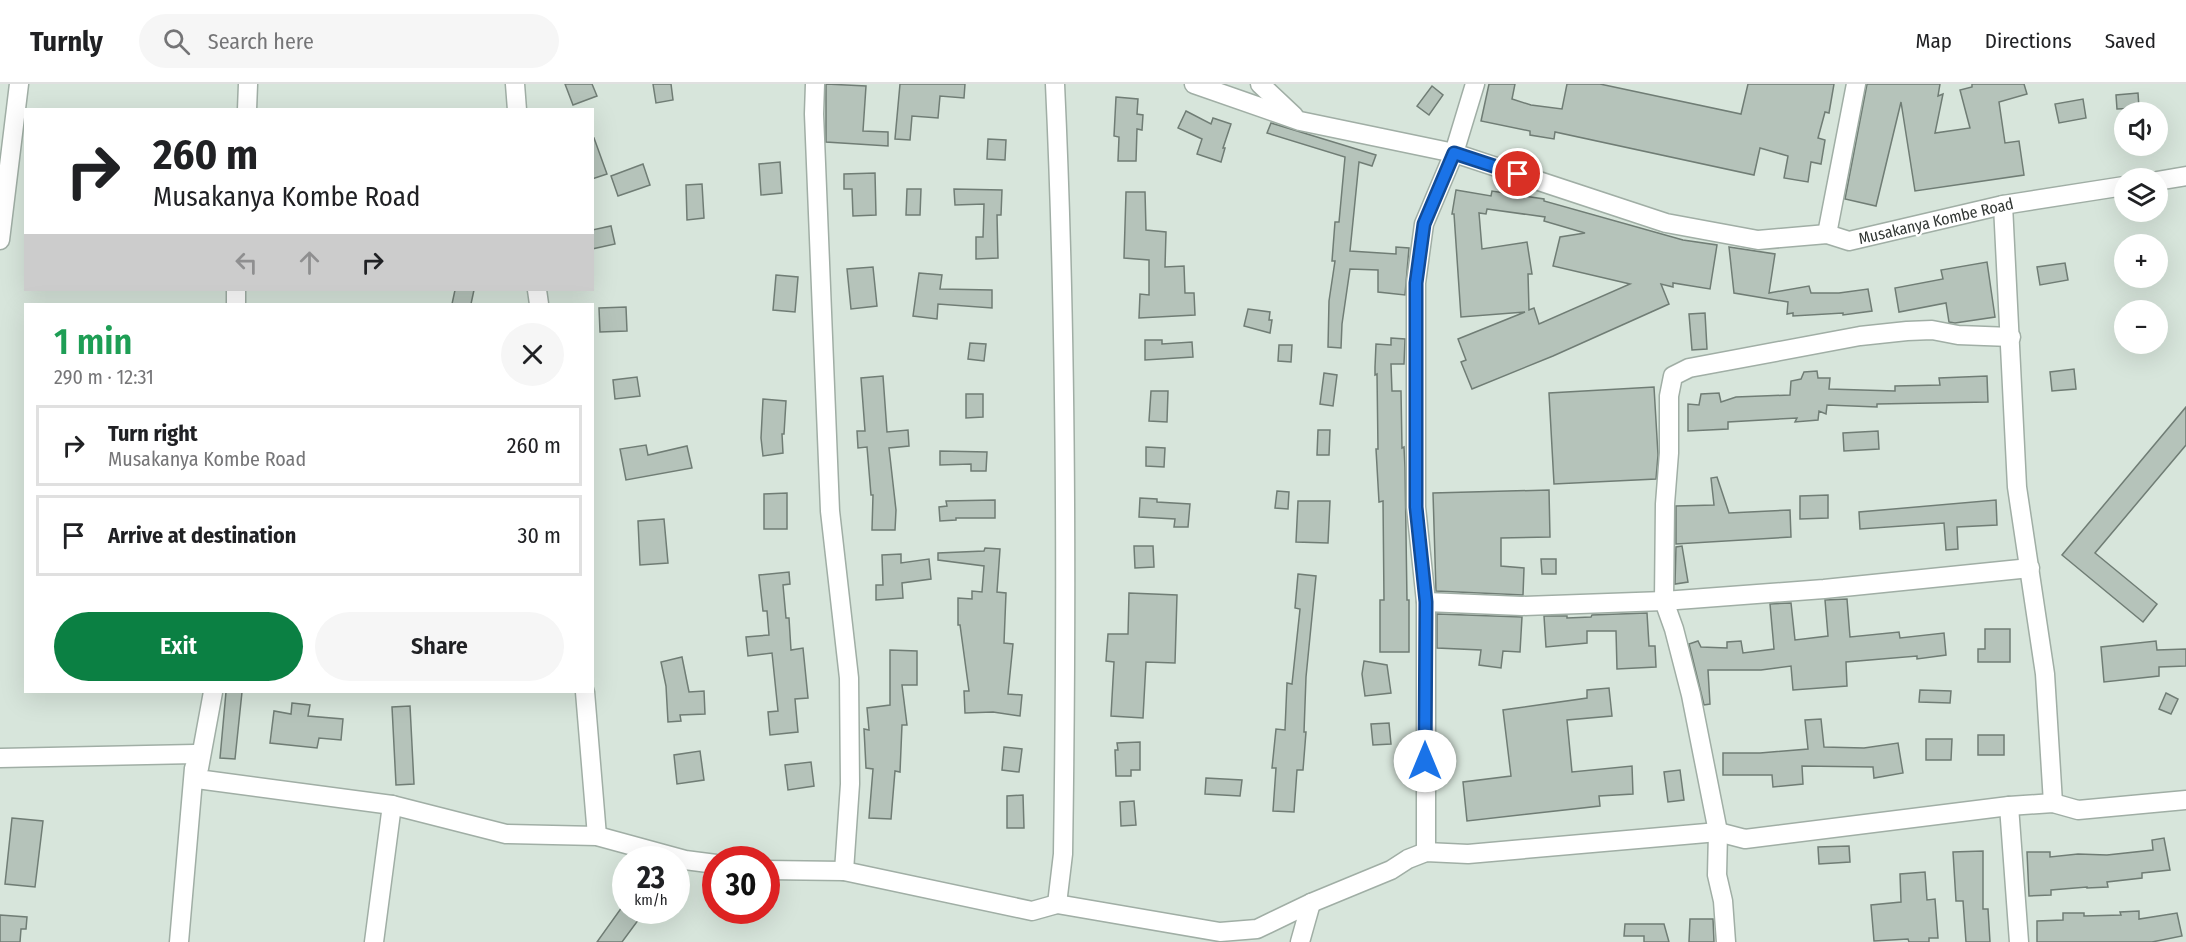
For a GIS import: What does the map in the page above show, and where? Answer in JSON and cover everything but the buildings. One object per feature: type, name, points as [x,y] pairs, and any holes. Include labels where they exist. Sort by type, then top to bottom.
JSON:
[{"type":"street","points":[[0,240],[19,84]]},
{"type":"street","points":[[247,108],[248,84]]},
{"type":"street","points":[[515,84],[517,108]]},
{"type":"street","points":[[815,84],[814,114],[830,511],[849,678],[850,784],[844,871]]},
{"type":"street","points":[[1055,84],[1063,303],[1067,515],[1063,854],[1057,904]]},
{"type":"street","name":"Musakanya Kombe Road","points":[[1194,84],[1300,121],[1454,153],[1666,223],[1758,240],[1827,234],[1849,241],[2003,205],[2114,188]]},
{"type":"street","points":[[1260,84],[1300,121]]},
{"type":"street","points":[[1426,852],[1426,602],[1416,507],[1416,283],[1424,224],[1454,153],[1475,84]]},
{"type":"street","points":[[1827,234],[1856,84]]},
{"type":"street","points":[[2168,179],[2186,176]]},
{"type":"street","points":[[2003,205],[2017,487],[2045,674],[2053,803]]},
{"type":"street","points":[[1726,942],[1723,901],[1717,875],[1718,832],[1691,695],[1674,629],[1664,601],[1665,504],[1670,453],[1669,396],[1673,376],[1680,370],[1860,336],[1932,330],[2011,337]]},
{"type":"street","points":[[1426,602],[1522,606],[1664,601],[1824,589],[2030,568]]},
{"type":"street","points":[[197,779],[213,693]]},
{"type":"street","points":[[585,693],[597,836]]},
{"type":"street","points":[[195,754],[197,779]]},
{"type":"street","points":[[0,758],[195,754]]},
{"type":"street","points":[[179,942],[195,754]]},
{"type":"street","points":[[197,779],[392,805],[506,834],[597,836],[685,860],[702,862]]},
{"type":"street","points":[[780,870],[844,871],[1032,911],[1057,904],[1220,932],[1257,929],[1311,903],[1391,870],[1408,859],[1426,852],[1468,854],[1718,832],[1745,839],[2009,806],[2053,803],[2078,810],[2186,800]]},
{"type":"street","points":[[374,942],[392,805]]},
{"type":"street","points":[[2009,806],[2019,942]]},
{"type":"street","points":[[1300,942],[1311,903]]},
{"type":"route","points":[[1425,761],[1426,602],[1416,507],[1416,283],[1424,224],[1454,153],[1518,174]]}]
